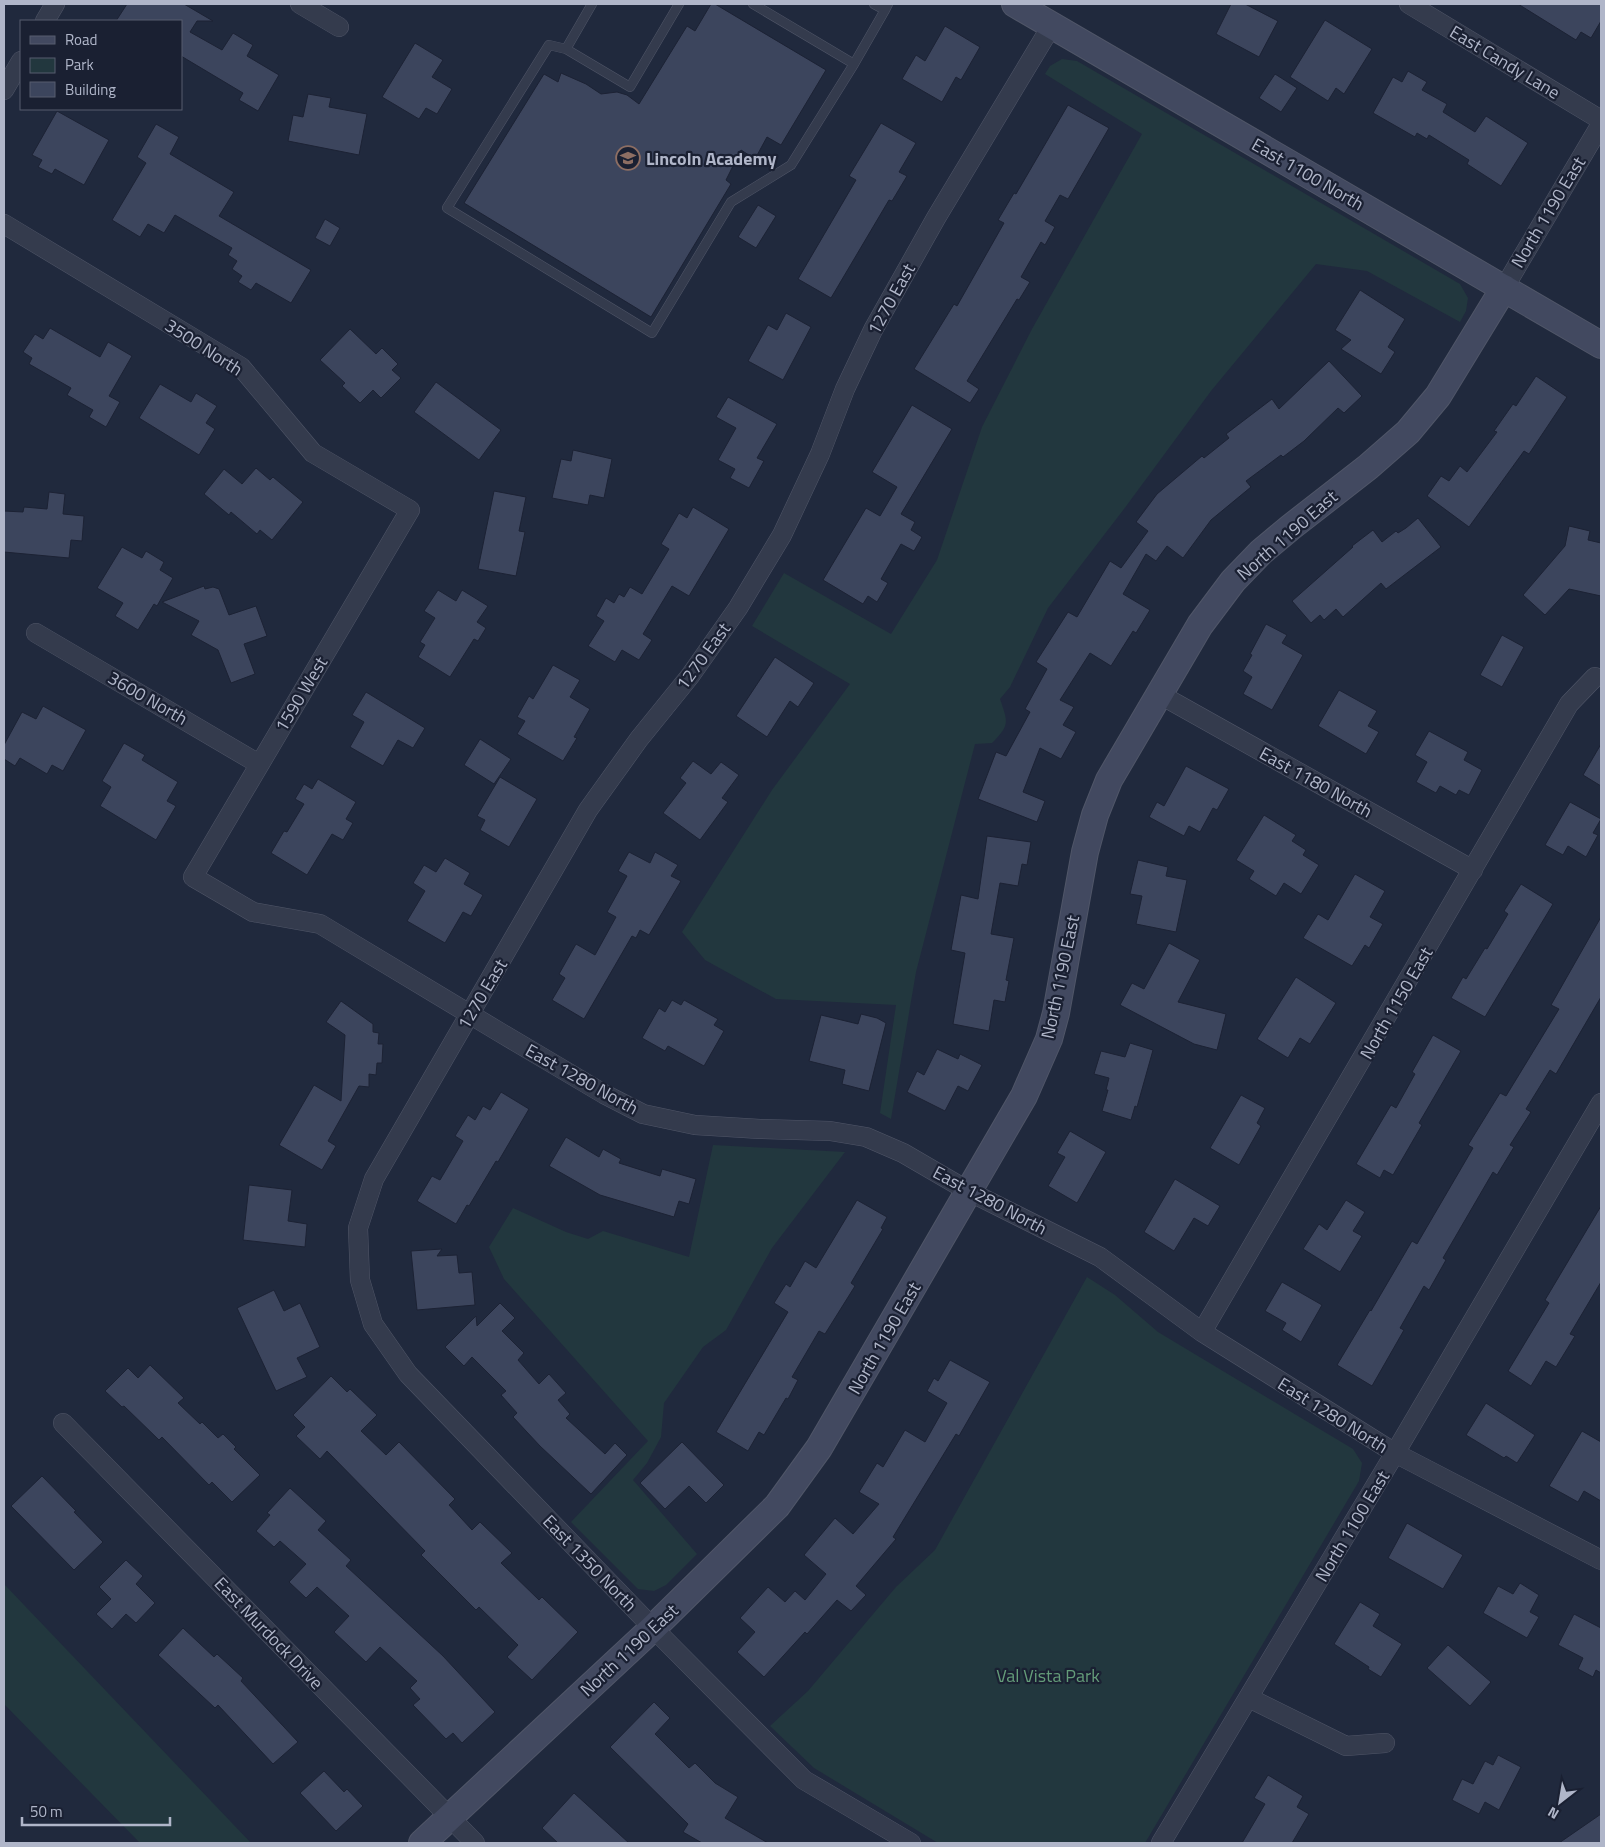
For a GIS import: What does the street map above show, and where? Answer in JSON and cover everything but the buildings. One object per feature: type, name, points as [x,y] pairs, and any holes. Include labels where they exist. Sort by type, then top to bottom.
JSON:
[{"type":"street","points":[[46,20],[56,4]]},
{"type":"street","points":[[300,4],[339,27]]},
{"type":"street","name":"East 1100 North","points":[[1015,4],[1601,345]]},
{"type":"street","name":"East Candy Lane","points":[[1409,4],[1601,122]]},
{"type":"street","name":"1270 East","points":[[360,1280],[358,1228],[374,1179],[588,810],[639,739],[690,676],[738,608],[782,535],[820,454],[845,389],[873,330],[936,218],[1052,25]]},
{"type":"street","points":[[4,90],[20,63]]},
{"type":"street","name":"North 1190 East","points":[[422,1843],[653,1628],[777,1506],[814,1455],[970,1192],[1024,1096],[1049,1039],[1067,960],[1085,852],[1096,815],[1109,780],[1159,694],[1200,625],[1234,581],[1268,546],[1368,467],[1408,432],[1438,396],[1504,288],[1601,122]]},
{"type":"street","name":"3500 North","points":[[4,224],[241,367],[314,453],[410,510]]},
{"type":"street","name":"1590 West","points":[[193,877],[410,510]]},
{"type":"street","name":"3600 North","points":[[36,633],[259,764]]},
{"type":"street","name":"North 1150 East","points":[[1202,1332],[1569,704],[1594,677]]},
{"type":"street","name":"East 1180 North","points":[[1159,694],[1473,870]]},
{"type":"street","name":"East 1280 North","points":[[193,877],[253,912],[320,924],[604,1094],[643,1114],[695,1125],[760,1130],[830,1131],[866,1137],[903,1153],[970,1192],[1100,1257],[1202,1332],[1395,1453],[1601,1560]]},
{"type":"street","name":"North 1100 East","points":[[1161,1843],[1395,1453],[1601,1103]]},
{"type":"street","name":"East 1350 North","points":[[360,1280],[372,1324],[408,1374],[653,1628],[804,1780],[911,1843]]},
{"type":"street","name":"East Murdock Drive","points":[[63,1423],[474,1843]]},
{"type":"street","points":[[1249,1698],[1346,1746],[1385,1743]]},
{"type":"lane","points":[[566,49],[592,4]]},
{"type":"lane","points":[[679,4],[630,87],[566,49],[549,45],[447,208],[652,333],[731,202],[791,166],[854,64],[886,7],[874,4]]},
{"type":"lane","points":[[753,4],[854,64]]},
{"type":"green space","points":[[1062,59],[1077,61],[1460,284],[1468,298],[1466,311],[1460,322],[1367,271],[1316,264],[1211,391],[1048,608],[1010,687],[1000,699],[1006,718],[1005,727],[992,743],[975,744],[916,972],[891,1119],[880,1113],[896,1005],[776,999],[705,960],[682,932],[772,790],[850,684],[752,626],[784,573],[891,634],[937,560],[982,427],[1032,329],[1142,134],[1045,74],[1050,66]]},
{"type":"green space","points":[[713,1145],[845,1152],[772,1248],[726,1330],[703,1347],[664,1403],[661,1437],[647,1463],[633,1480],[697,1554],[666,1585],[654,1591],[638,1589],[571,1522],[648,1441],[504,1279],[489,1247],[513,1208],[566,1232],[588,1239],[603,1231],[689,1257]]},
{"type":"green space","name":"Val Vista Park","points":[[1087,1277],[1115,1295],[1158,1332],[1353,1449],[1362,1463],[1359,1481],[1145,1843],[938,1843],[814,1768],[770,1726],[808,1691],[896,1587],[935,1550]]},
{"type":"green space","points":[[4,1584],[251,1843],[140,1843],[4,1704]]},
{"type":"place","name":"Lincoln Academy","points":[[628,158]]}]
